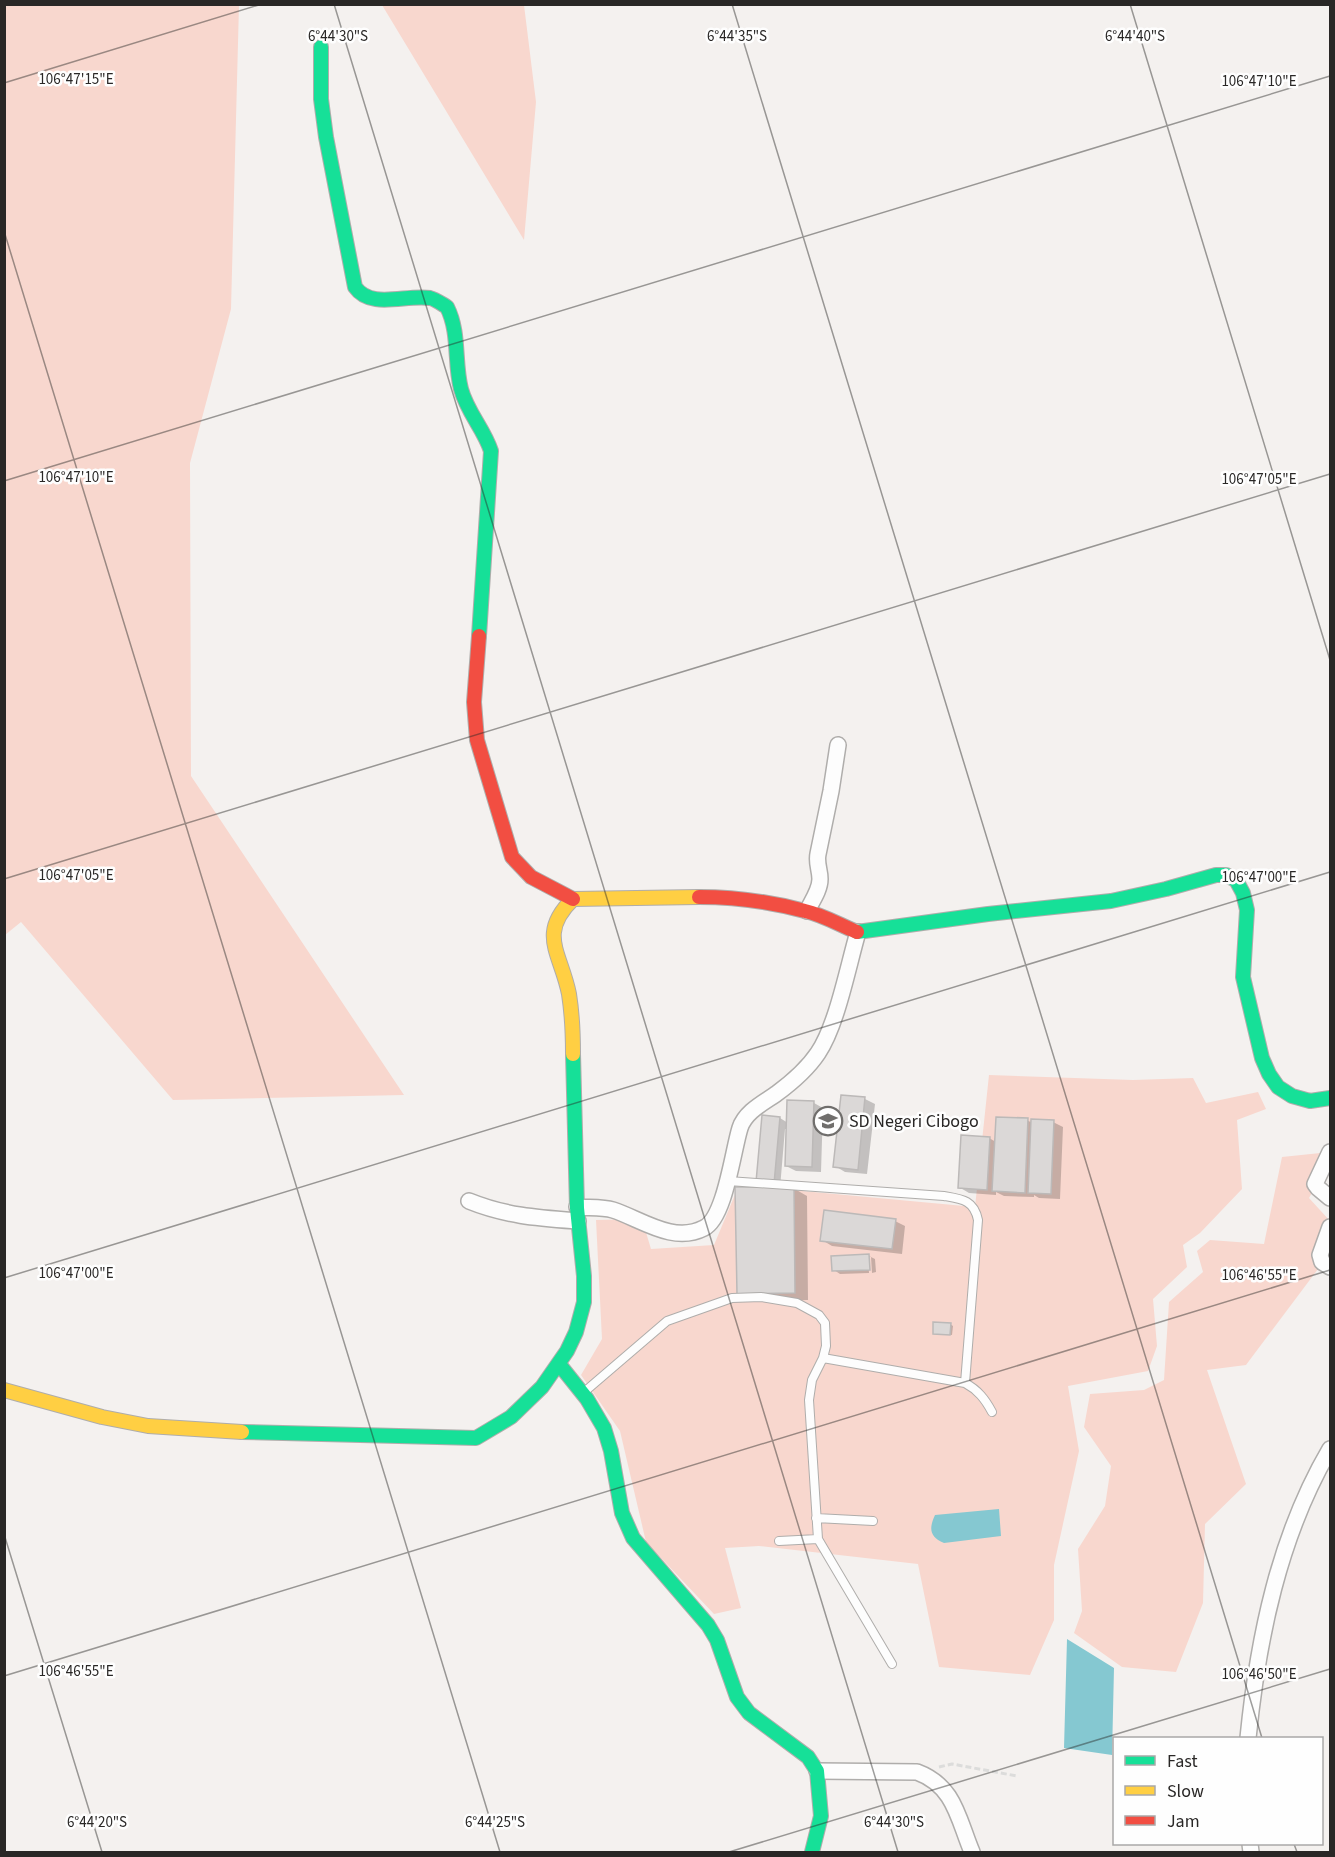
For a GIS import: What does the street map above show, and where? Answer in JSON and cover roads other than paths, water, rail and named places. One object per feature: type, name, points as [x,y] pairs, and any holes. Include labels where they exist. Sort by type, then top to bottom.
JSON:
[{"type":"street","points":[[321,48],[321,99],[326,137],[355,287],[358,293],[373,299],[431,298],[447,307],[453,320],[460,386],[466,406],[488,442],[490,451],[474,702],[477,740],[512,857],[522,870],[573,899],[721,897],[776,904],[807,911],[858,932],[988,914],[1111,901],[1216,875],[1226,875],[1236,880],[1243,893],[1247,910],[1243,977],[1260,1048],[1269,1074],[1278,1087],[1292,1096],[1310,1101],[1330,1098]]},
{"type":"street","points":[[807,911],[819,885],[820,877],[816,863],[838,745]]},
{"type":"street","points":[[4,1390],[35,1396],[92,1414],[148,1426],[287,1434],[476,1438],[510,1419],[533,1396],[559,1364],[571,1343],[583,1310],[584,1290],[578,1214],[571,1011],[565,979],[553,947],[552,933],[563,908],[573,899]]},
{"type":"street","points":[[469,1201],[494,1211],[520,1216],[578,1214],[612,1209],[659,1230],[691,1232],[706,1228],[716,1215],[728,1181],[741,1125],[752,1111],[797,1076],[818,1053],[831,1024],[858,932]]},
{"type":"street","points":[[1330,1152],[1315,1184],[1330,1198]]},
{"type":"street","points":[[1330,1227],[1320,1256],[1322,1262],[1330,1267]]},
{"type":"street","points":[[559,1364],[582,1393],[607,1437],[620,1509],[633,1538],[708,1625],[717,1640],[737,1697],[749,1713],[808,1757],[817,1771],[821,1816],[812,1852]]},
{"type":"street","points":[[1248,1737],[1257,1661],[1284,1556],[1299,1507],[1330,1449]]},
{"type":"street","points":[[817,1771],[917,1772],[929,1776],[940,1784],[954,1804],[972,1852]]},
{"type":"lane","points":[[728,1181],[944,1196],[973,1204],[978,1220],[965,1383]]},
{"type":"lane","points":[[582,1393],[667,1321],[732,1298],[761,1297],[797,1303],[819,1315],[825,1323],[826,1346],[824,1358],[812,1380],[809,1400],[818,1539],[892,1664]]},
{"type":"lane","points":[[824,1358],[965,1383],[983,1396],[992,1412]]},
{"type":"lane","points":[[816,1518],[873,1521]]},
{"type":"lane","points":[[779,1541],[818,1539]]},
{"type":"water","points":[[999,1509],[1001,1536],[944,1543],[933,1535],[932,1524],[935,1515]]},
{"type":"water","points":[[1067,1639],[1114,1668],[1112,1755],[1064,1748]]},
{"type":"place","name":"SD Negeri Cibogo","points":[[828,1121]]}]
